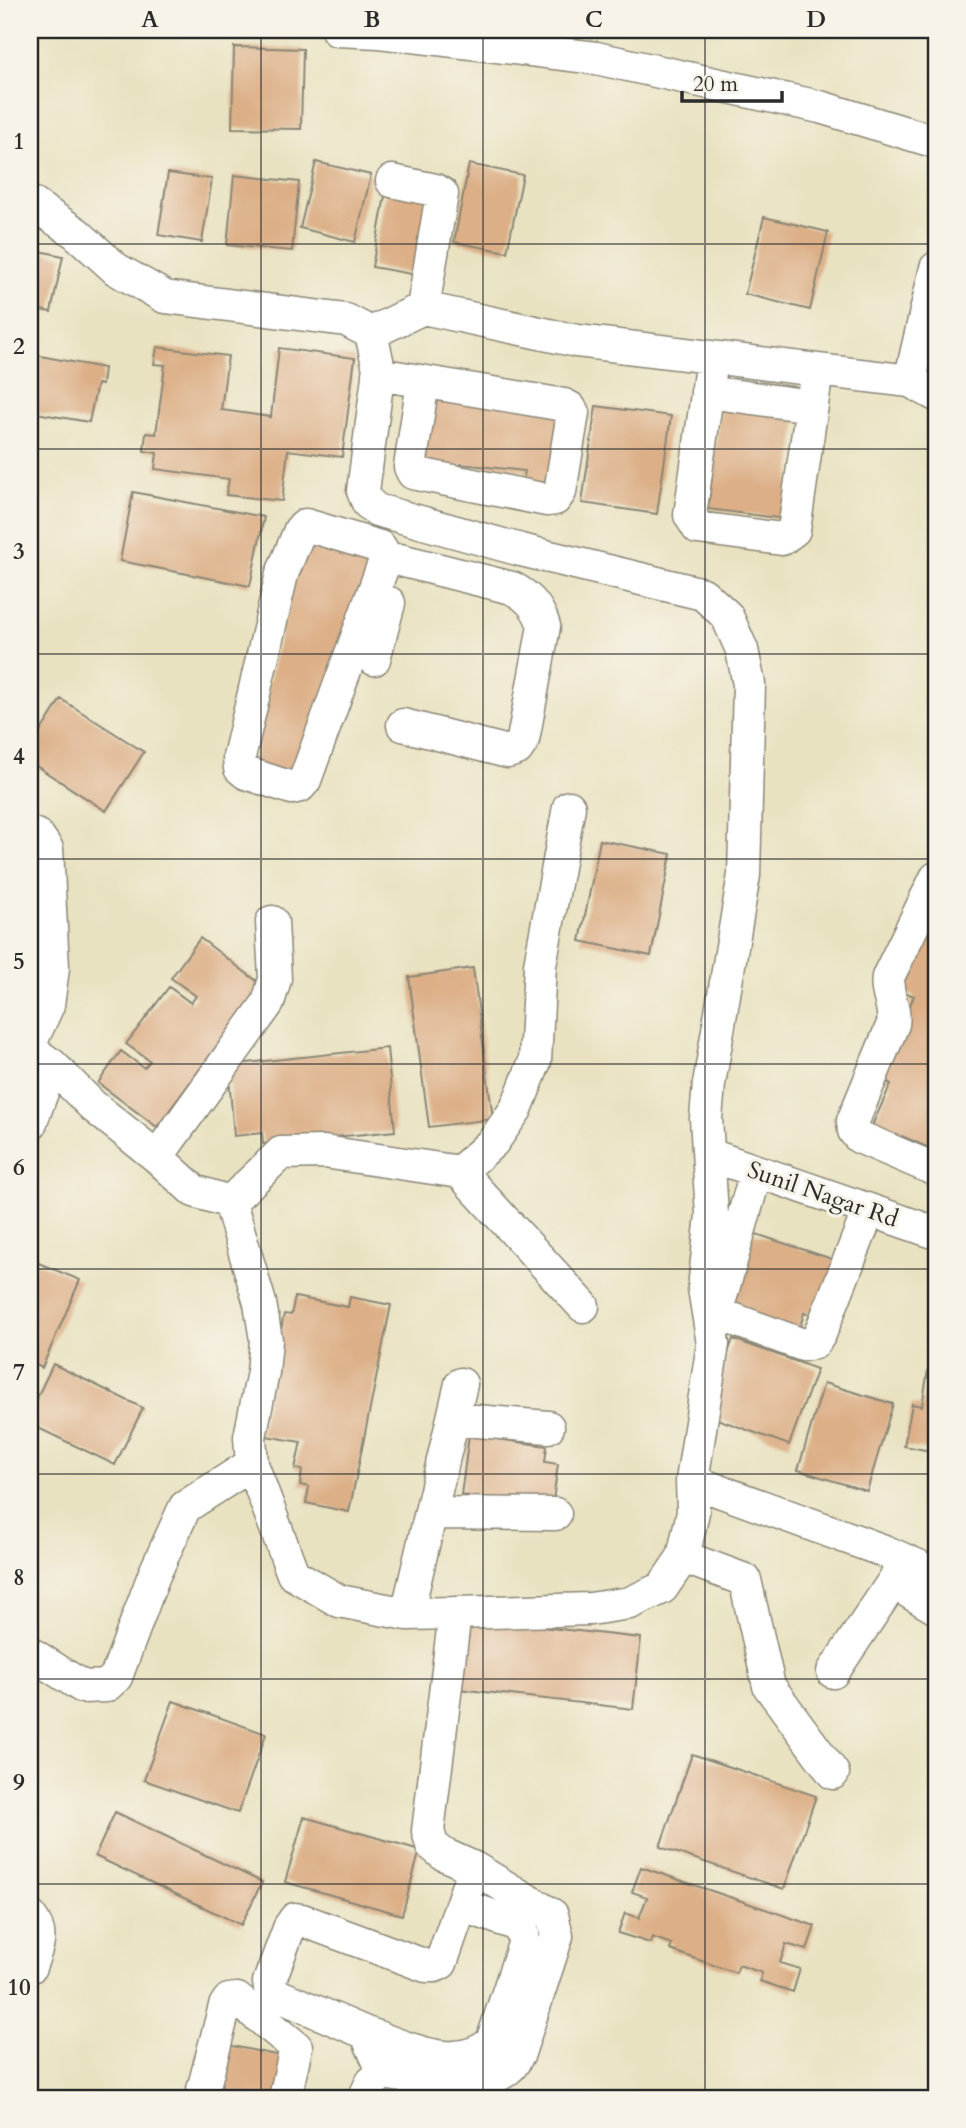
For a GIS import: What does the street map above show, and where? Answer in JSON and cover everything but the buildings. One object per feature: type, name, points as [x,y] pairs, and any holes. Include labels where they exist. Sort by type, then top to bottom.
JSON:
[{"type":"street","points":[[337,30],[596,58],[820,107],[936,142]]},
{"type":"street","points":[[392,181],[435,190],[442,194],[423,308]]},
{"type":"street","points":[[30,202],[76,233],[116,269],[165,297],[346,320],[371,334],[379,369],[363,491],[368,503],[377,510],[521,550],[703,594],[727,616],[742,650],[749,684],[744,875],[709,1084],[706,1118],[712,1215],[704,1288],[713,1344],[692,1481],[693,1512],[683,1557],[662,1588],[631,1603],[590,1609],[407,1614],[339,1601],[293,1574],[252,1464],[250,1437],[263,1372],[266,1340],[260,1303],[230,1202]]},
{"type":"street","points":[[371,334],[423,308],[577,341],[817,370],[923,388],[936,268]]},
{"type":"street","points":[[712,359],[690,515],[698,528],[770,538],[782,539],[794,530],[817,370]]},
{"type":"street","points":[[378,374],[564,405],[573,413],[560,492],[555,499],[547,500],[413,473],[410,467],[423,382]]},
{"type":"street","points":[[707,392],[812,406]]},
{"type":"street","points":[[368,453],[411,458]]},
{"type":"street","points":[[366,542],[377,510]]},
{"type":"street","points":[[374,659],[411,519]]},
{"type":"street","points":[[306,525],[312,526],[366,542],[380,547],[384,554],[384,564],[305,780],[300,786],[292,788],[246,774],[240,768],[239,757],[280,583],[300,530],[306,525]]},
{"type":"street","points":[[512,588],[521,550]]},
{"type":"street","points":[[400,560],[512,588],[525,595],[539,610],[544,626],[523,740],[517,750],[508,752],[403,725]]},
{"type":"street","points":[[460,1172],[494,1142],[516,1109],[535,1061],[540,965],[569,807]]},
{"type":"street","points":[[30,833],[38,836],[47,849],[52,968],[48,1005],[30,1044]]},
{"type":"street","points":[[936,878],[888,977],[886,987],[895,1013],[893,1024],[853,1121],[854,1132],[859,1137],[936,1170]]},
{"type":"street","points":[[157,1157],[268,1003],[275,979],[272,922]]},
{"type":"street","points":[[41,1058],[93,1106],[157,1157],[194,1191],[230,1202]]},
{"type":"street","points":[[30,1125],[41,1058]]},
{"type":"street","points":[[230,1202],[281,1153],[324,1152],[460,1172],[583,1306]]},
{"type":"street","name":"Sunil Nagar Rd","points":[[710,1155],[869,1210],[934,1224]]},
{"type":"street","points":[[756,1172],[718,1307],[719,1314],[803,1345],[814,1343],[820,1334],[869,1210]]},
{"type":"street","points":[[407,1614],[461,1384]]},
{"type":"street","points":[[453,1419],[548,1427]]},
{"type":"street","points":[[30,1653],[83,1687],[106,1686],[116,1677],[154,1576],[185,1507],[252,1464]]},
{"type":"street","points":[[692,1481],[920,1570],[936,1608]]},
{"type":"street","points":[[428,1524],[546,1522]]},
{"type":"street","points":[[683,1557],[745,1580],[769,1686],[833,1773]]},
{"type":"street","points":[[833,1672],[920,1570]]},
{"type":"street","points":[[364,2098],[372,2082],[384,2073],[437,2082],[483,2080],[510,2068],[519,2053],[556,1936],[552,1915],[474,1868],[443,1854],[432,1845],[428,1831],[455,1613]]},
{"type":"street","points":[[461,1905],[515,1924],[523,1933],[524,1944],[492,2042],[485,2049],[462,2057],[439,2057],[366,2033],[275,1994],[270,1989],[269,1982],[295,1919],[426,1966],[441,1963],[461,1905],[474,1868]]},
{"type":"street","points":[[30,1916],[39,1932],[39,1942],[30,1966]]},
{"type":"street","points":[[201,2098],[225,2006],[229,2000],[237,1999],[296,2048],[285,2098]]},
{"type":"street","points":[[366,2033],[384,2073]]}]
